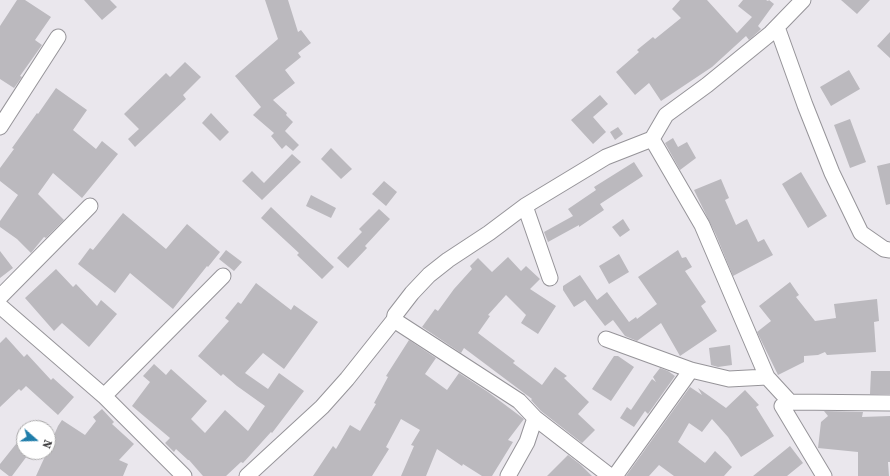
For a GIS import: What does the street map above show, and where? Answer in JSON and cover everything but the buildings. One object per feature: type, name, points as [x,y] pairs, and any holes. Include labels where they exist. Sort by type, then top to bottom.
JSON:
[{"type":"street","points":[[247,476],[322,407],[394,320],[395,315],[412,293],[429,275],[525,206],[606,157],[652,139],[666,115],[745,54],[776,27],[803,0]]},
{"type":"street","points":[[776,27],[832,173],[861,233],[884,249],[890,250]]},
{"type":"street","points":[[0,127],[58,37]]},
{"type":"street","points":[[652,139],[702,225],[767,377],[790,402]]},
{"type":"street","points":[[0,297],[90,206]]},
{"type":"street","points":[[525,206],[550,278]]},
{"type":"street","points":[[104,396],[223,276]]},
{"type":"street","points":[[0,306],[104,396],[184,476]]},
{"type":"street","points":[[394,320],[518,401],[536,418],[610,476]]},
{"type":"street","points":[[606,339],[691,370],[729,379],[767,377]]},
{"type":"street","points":[[615,476],[691,370]]},
{"type":"street","points":[[824,476],[782,406],[790,402],[890,403]]},
{"type":"street","points":[[508,476],[527,442],[536,418]]}]
